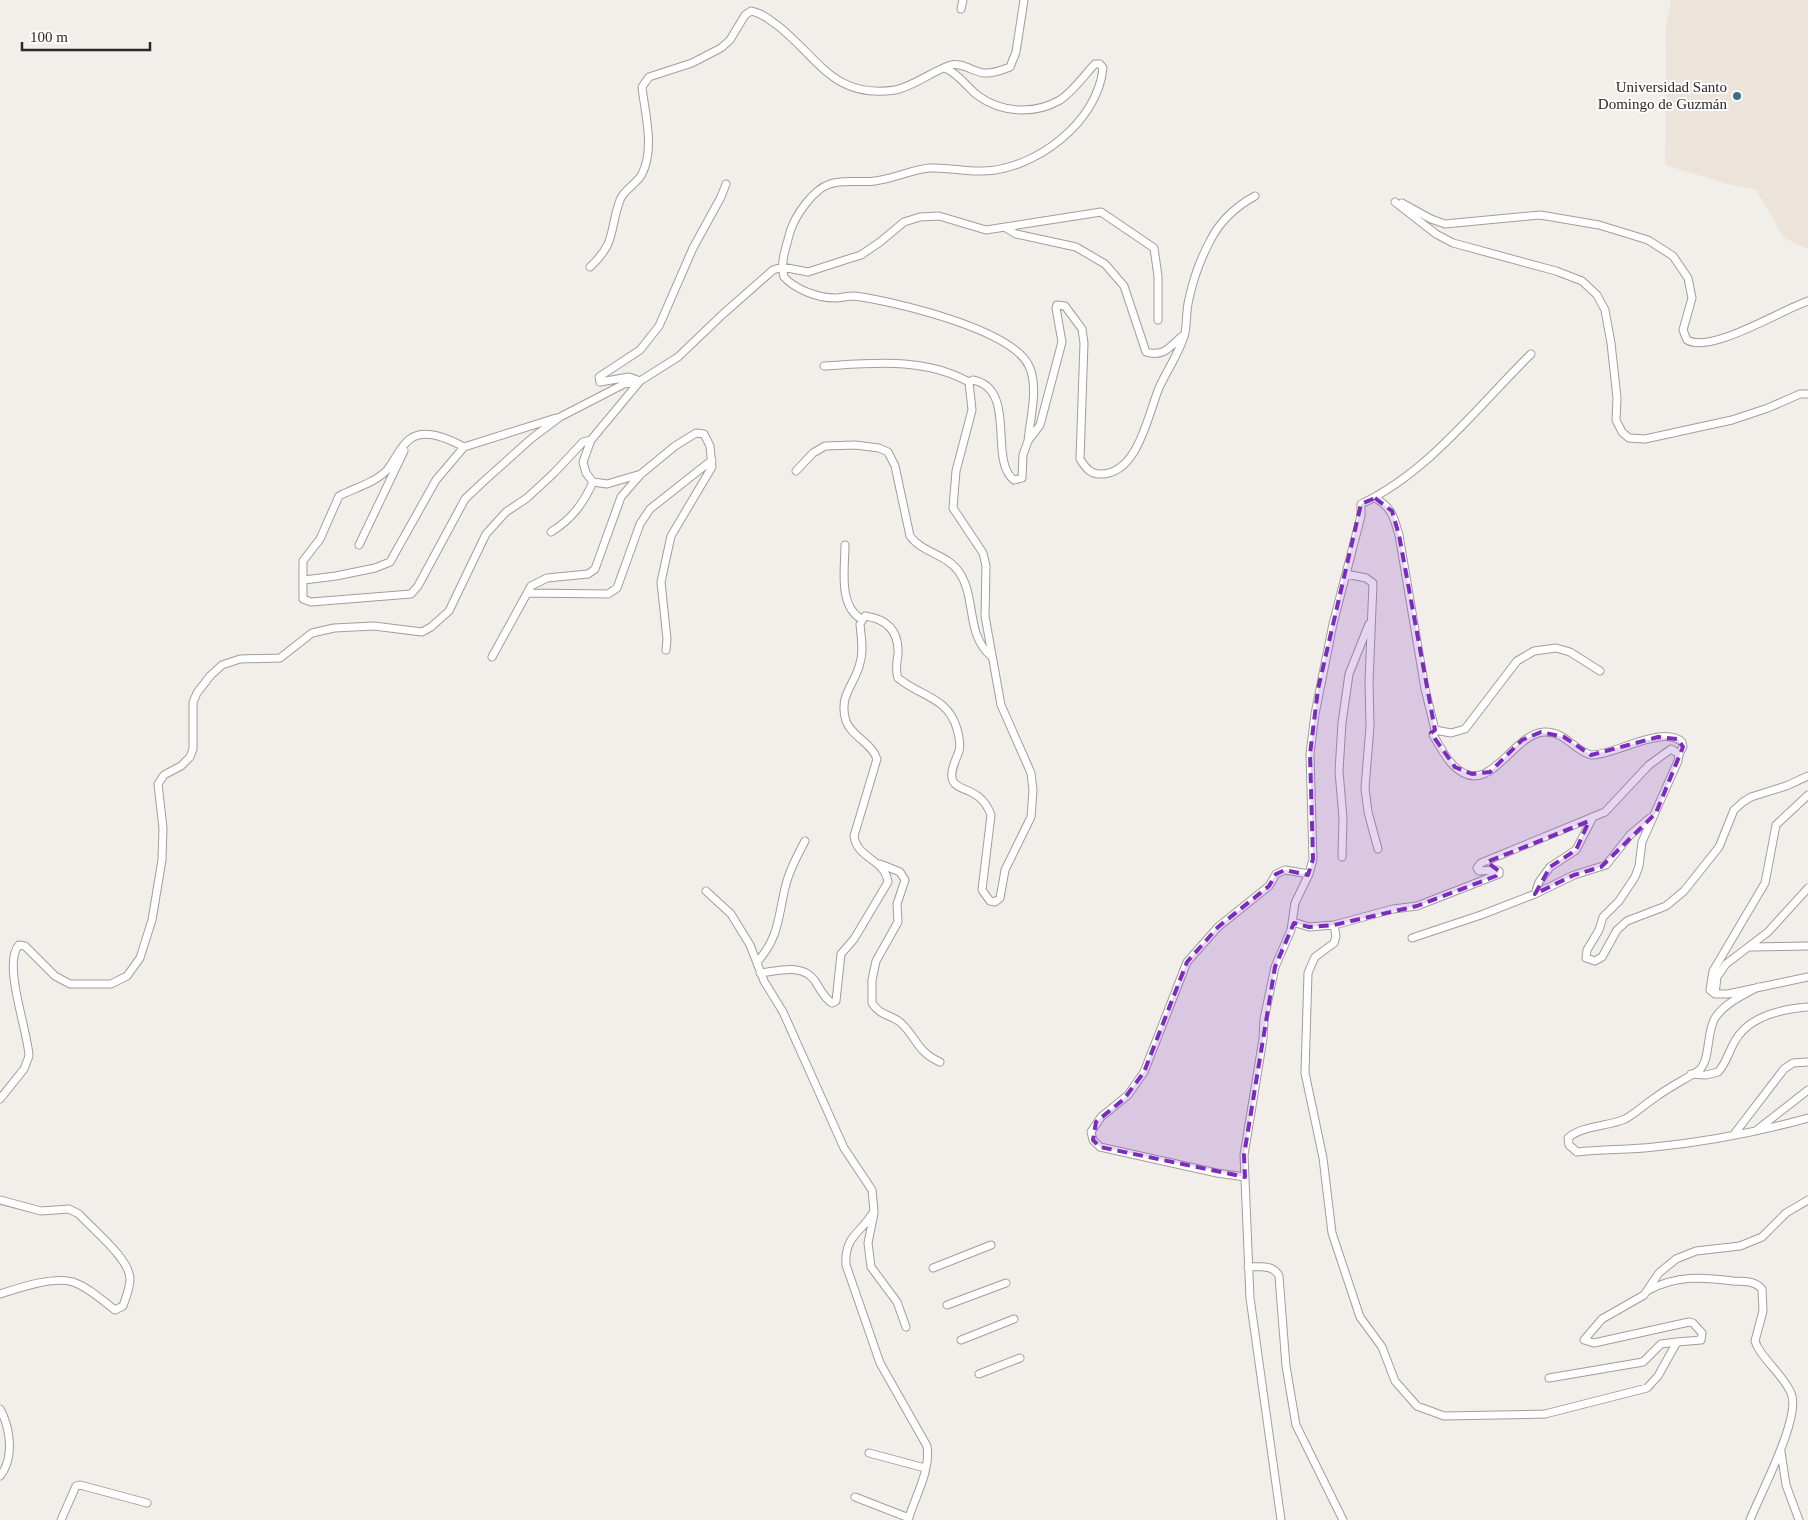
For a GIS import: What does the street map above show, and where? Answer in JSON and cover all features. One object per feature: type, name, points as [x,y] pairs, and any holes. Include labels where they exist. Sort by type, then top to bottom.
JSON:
[{"type":"street","points":[[961,9],[962,0]]},
{"type":"street","points":[[590,267],[602,255],[611,241],[621,196],[642,175],[649,140],[642,87],[648,77],[692,63],[722,48],[730,40],[745,15],[751,11],[761,13],[789,34],[833,79],[857,90],[878,92],[898,89],[953,64],[984,73],[999,72],[1010,67],[1016,52],[1024,0]]},
{"type":"street","points":[[824,366],[880,362],[921,365],[952,373],[969,382],[973,380],[981,382],[992,394],[999,411],[1008,475],[1014,480],[1022,478],[1023,455],[1028,441],[1033,382],[1030,366],[1020,351],[1002,340],[942,315],[852,296],[835,298],[820,296],[790,284],[784,276],[782,267],[792,225],[818,191],[830,184],[875,181],[929,168],[984,172],[1011,167],[1058,142],[1076,126],[1102,79],[1103,68],[1100,64],[1095,64],[1061,99],[1042,108],[1021,111],[1000,108],[977,94],[963,80],[945,68]]},
{"type":"street","points":[[640,381],[629,377],[600,382],[599,377],[640,350],[659,326],[693,248],[721,197],[726,184]]},
{"type":"street","points":[[1028,441],[1040,426],[1062,342],[1057,305],[1065,306],[1082,330],[1084,343],[1080,459],[1085,467],[1094,474],[1108,474],[1118,468],[1132,454],[1145,431],[1159,388],[1184,333],[1189,298],[1210,241],[1238,206],[1255,196]]},
{"type":"street","points":[[1808,301],[1748,328],[1704,344],[1694,345],[1686,340],[1684,330],[1692,298],[1688,278],[1673,256],[1648,240],[1599,225],[1540,215],[1446,224],[1430,219],[1404,203],[1395,202],[1436,234],[1453,243],[1556,271],[1582,281],[1597,295],[1605,310],[1611,343],[1617,398],[1616,420],[1622,432],[1629,438],[1652,438],[1732,420],[1768,408],[1800,394],[1808,394]]},
{"type":"street","points":[[641,474],[607,484],[594,482],[586,474],[583,462],[591,440],[640,381],[678,357],[773,270],[782,267],[808,272],[848,259],[861,254],[880,242],[904,222],[920,217],[946,218],[986,230],[1101,212],[1154,248],[1158,276],[1158,320]]},
{"type":"street","points":[[1006,228],[1016,234],[1076,247],[1105,264],[1124,286],[1146,352],[1154,355],[1165,352],[1184,333]]},
{"type":"street","points":[[1281,1520],[1250,1298],[1244,1155],[1263,1039],[1264,1019],[1275,967],[1293,922],[1295,904],[1309,874],[1313,859],[1310,754],[1315,714],[1332,624],[1361,516],[1361,504],[1375,498],[1402,481],[1428,460],[1531,354]]},
{"type":"street","points":[[304,580],[375,568],[390,562],[436,480],[464,447],[560,417],[624,384],[640,381]]},
{"type":"street","points":[[861,619],[865,616],[879,618],[890,625],[898,651],[896,673],[898,678],[949,709],[954,719],[960,749],[952,772],[952,780],[956,785],[979,796],[988,806],[991,815],[982,890],[990,901],[995,902],[1000,898],[1005,870],[1031,817],[1033,790],[1031,773],[1001,705],[985,616],[986,566],[983,553],[953,508],[956,471],[972,410],[969,382]]},
{"type":"street","points":[[464,447],[445,438],[423,434],[409,439],[386,471],[372,481],[339,496],[320,539],[303,561],[303,599],[311,602],[411,594],[418,586],[465,499],[514,453],[560,417]]},
{"type":"street","points":[[492,657],[531,586],[547,578],[588,574],[595,569],[621,496],[641,474],[675,446],[696,433],[704,434],[710,446],[712,467],[671,536],[665,559],[661,582],[667,639],[666,650]]},
{"type":"street","points":[[359,545],[409,439]]},
{"type":"street","points":[[0,1099],[24,1069],[29,1056],[13,972],[15,952],[19,945],[29,949],[56,976],[70,984],[110,984],[127,976],[140,958],[152,920],[162,860],[163,828],[158,784],[164,775],[181,766],[190,756],[193,749],[193,702],[196,693],[210,676],[222,665],[240,659],[280,658],[312,633],[334,628],[374,626],[422,632],[431,627],[449,611],[486,534],[506,512],[554,474],[582,442],[591,440]]},
{"type":"street","points":[[796,471],[813,453],[825,446],[855,445],[879,448],[888,452],[895,466],[910,536],[915,543],[951,562],[959,572],[967,587],[970,615],[981,648],[992,657]]},
{"type":"street","points":[[527,593],[576,595],[608,594],[613,591],[617,588],[640,524],[650,509],[712,460]]},
{"type":"street","points":[[552,532],[564,524],[582,505],[594,482]]},
{"type":"street","points":[[1375,498],[1392,511],[1399,535],[1425,689],[1435,730],[1432,735],[1451,763],[1460,770],[1472,774],[1490,772],[1522,740],[1541,732],[1553,732],[1564,737],[1582,752],[1591,755],[1658,737],[1678,739],[1683,744],[1656,813],[1642,842],[1639,866],[1635,877],[1619,901],[1603,916],[1599,930],[1587,950],[1585,956],[1588,960],[1595,961],[1602,957],[1617,930],[1627,922],[1666,906],[1684,890],[1719,847],[1734,810],[1743,802],[1751,797],[1786,786],[1808,776]]},
{"type":"street","points":[[845,545],[844,587],[850,606],[861,619],[862,647],[860,663],[845,694],[844,710],[846,723],[875,752],[877,759],[854,836],[855,845],[861,852],[880,864],[900,872],[904,880],[897,904],[898,922],[876,962],[872,980],[872,1003],[882,1015],[901,1024],[916,1044],[929,1057],[940,1062]]},
{"type":"street","points":[[1346,574],[1366,578],[1374,583],[1369,682],[1370,726],[1365,788],[1368,812],[1378,849]]},
{"type":"street","points":[[1342,857],[1343,818],[1339,771],[1342,723],[1349,674],[1371,618]]},
{"type":"street","points":[[1435,730],[1451,734],[1465,729],[1517,661],[1534,651],[1556,648],[1570,652],[1600,671]]},
{"type":"street","points":[[1293,922],[1309,927],[1334,925],[1393,909],[1418,906],[1442,895],[1489,880],[1498,874],[1498,871],[1479,872],[1477,868],[1481,862],[1605,812],[1648,765],[1664,752],[1671,749],[1679,754]]},
{"type":"street","points":[[1808,795],[1776,826],[1766,883],[1713,971],[1709,986],[1710,990],[1715,994],[1728,994],[1808,977]]},
{"type":"street","points":[[1412,938],[1480,915],[1535,894],[1574,875],[1606,865],[1630,835],[1656,813]]},
{"type":"street","points":[[1535,894],[1539,882],[1550,867],[1576,850],[1593,817]]},
{"type":"street","points":[[757,962],[769,949],[774,937],[786,882],[805,841]]},
{"type":"street","points":[[760,973],[801,970],[812,977],[826,999],[832,1003],[836,1001],[841,954],[854,939],[888,882],[887,874],[880,864]]},
{"type":"street","points":[[1245,1176],[1217,1173],[1100,1147],[1093,1140],[1092,1132],[1101,1117],[1128,1095],[1144,1072],[1187,962],[1218,928],[1268,886],[1276,874],[1285,870],[1309,874]]},
{"type":"street","points":[[1715,994],[1718,977],[1726,964],[1751,947],[1792,908],[1808,888]]},
{"type":"street","points":[[706,891],[731,914],[750,945],[760,973],[783,1012],[844,1148],[872,1190],[874,1219],[868,1237],[869,1260],[874,1272],[897,1302],[906,1327]]},
{"type":"street","points":[[1334,925],[1336,936],[1334,943],[1315,957],[1308,973],[1305,1073],[1323,1158],[1332,1233],[1360,1317],[1382,1347],[1395,1381],[1417,1406],[1444,1416],[1546,1414],[1647,1388],[1658,1376],[1677,1342]]},
{"type":"street","points":[[1751,947],[1808,946]]},
{"type":"street","points":[[1758,987],[1720,1012],[1710,1027],[1703,1066],[1628,1117],[1616,1123],[1573,1133],[1568,1138],[1569,1145],[1577,1152],[1606,1148],[1653,1147],[1735,1134],[1808,1118]]},
{"type":"street","points":[[1691,1074],[1706,1075],[1718,1072],[1736,1039],[1747,1028],[1767,1016],[1784,1009],[1808,1007]]},
{"type":"street","points":[[1735,1134],[1784,1069],[1793,1064],[1808,1062]]},
{"type":"street","points":[[1758,1129],[1808,1090]]},
{"type":"street","points":[[0,1200],[41,1212],[63,1209],[79,1214],[126,1264],[130,1277],[123,1306],[115,1310],[83,1286],[70,1281],[32,1283],[0,1294]]},
{"type":"street","points":[[1549,1378],[1644,1362],[1661,1344],[1701,1340],[1702,1333],[1693,1323],[1689,1322],[1607,1341],[1589,1343],[1584,1340],[1602,1319],[1612,1312],[1635,1302],[1648,1290],[1659,1274],[1676,1259],[1696,1252],[1740,1246],[1762,1237],[1786,1213],[1808,1200]]},
{"type":"street","points":[[855,1496],[908,1519],[928,1453],[927,1446],[880,1363],[846,1265],[846,1248],[850,1240],[874,1211]]},
{"type":"street","points":[[933,1268],[991,1245]]},
{"type":"street","points":[[1248,1266],[1270,1267],[1276,1270],[1279,1276],[1287,1375],[1296,1425],[1343,1520]]},
{"type":"street","points":[[1648,1290],[1666,1282],[1704,1277],[1752,1282],[1762,1289],[1763,1306],[1755,1341],[1786,1384],[1794,1400],[1781,1451],[1764,1485],[1750,1520]]},
{"type":"street","points":[[947,1305],[1006,1284]]},
{"type":"street","points":[[961,1340],[1014,1318]]},
{"type":"street","points":[[979,1374],[1020,1358]]},
{"type":"street","points":[[0,1409],[7,1422],[8,1461],[0,1476]]},
{"type":"street","points":[[1781,1451],[1786,1485],[1799,1520]]},
{"type":"street","points":[[869,1453],[925,1468]]},
{"type":"street","points":[[60,1520],[76,1486],[80,1485],[147,1503]]},
{"type":"highlighted area","points":[[1375,498],[1392,511],[1399,535],[1435,730],[1431,733],[1455,767],[1472,774],[1490,772],[1522,740],[1541,732],[1564,737],[1591,755],[1658,737],[1678,739],[1683,747],[1656,813],[1601,867],[1574,875],[1535,894],[1550,867],[1576,850],[1589,821],[1487,862],[1499,871],[1496,876],[1417,906],[1334,925],[1309,927],[1294,923],[1275,967],[1244,1155],[1245,1177],[1100,1147],[1093,1140],[1096,1122],[1124,1099],[1144,1072],[1187,962],[1218,927],[1269,886],[1276,874],[1285,870],[1308,875],[1313,859],[1310,754],[1318,689],[1361,504]]},
{"type":"shaded area","name":"Universidad Santo Domingo de Guzmán","points":[[1671,0],[1808,0],[1808,249],[1784,238],[1756,190],[1727,184],[1665,165],[1666,27]]},
{"type":"place","name":"Universidad Santo Domingo de Guzmán","points":[[1737,96]]}]
